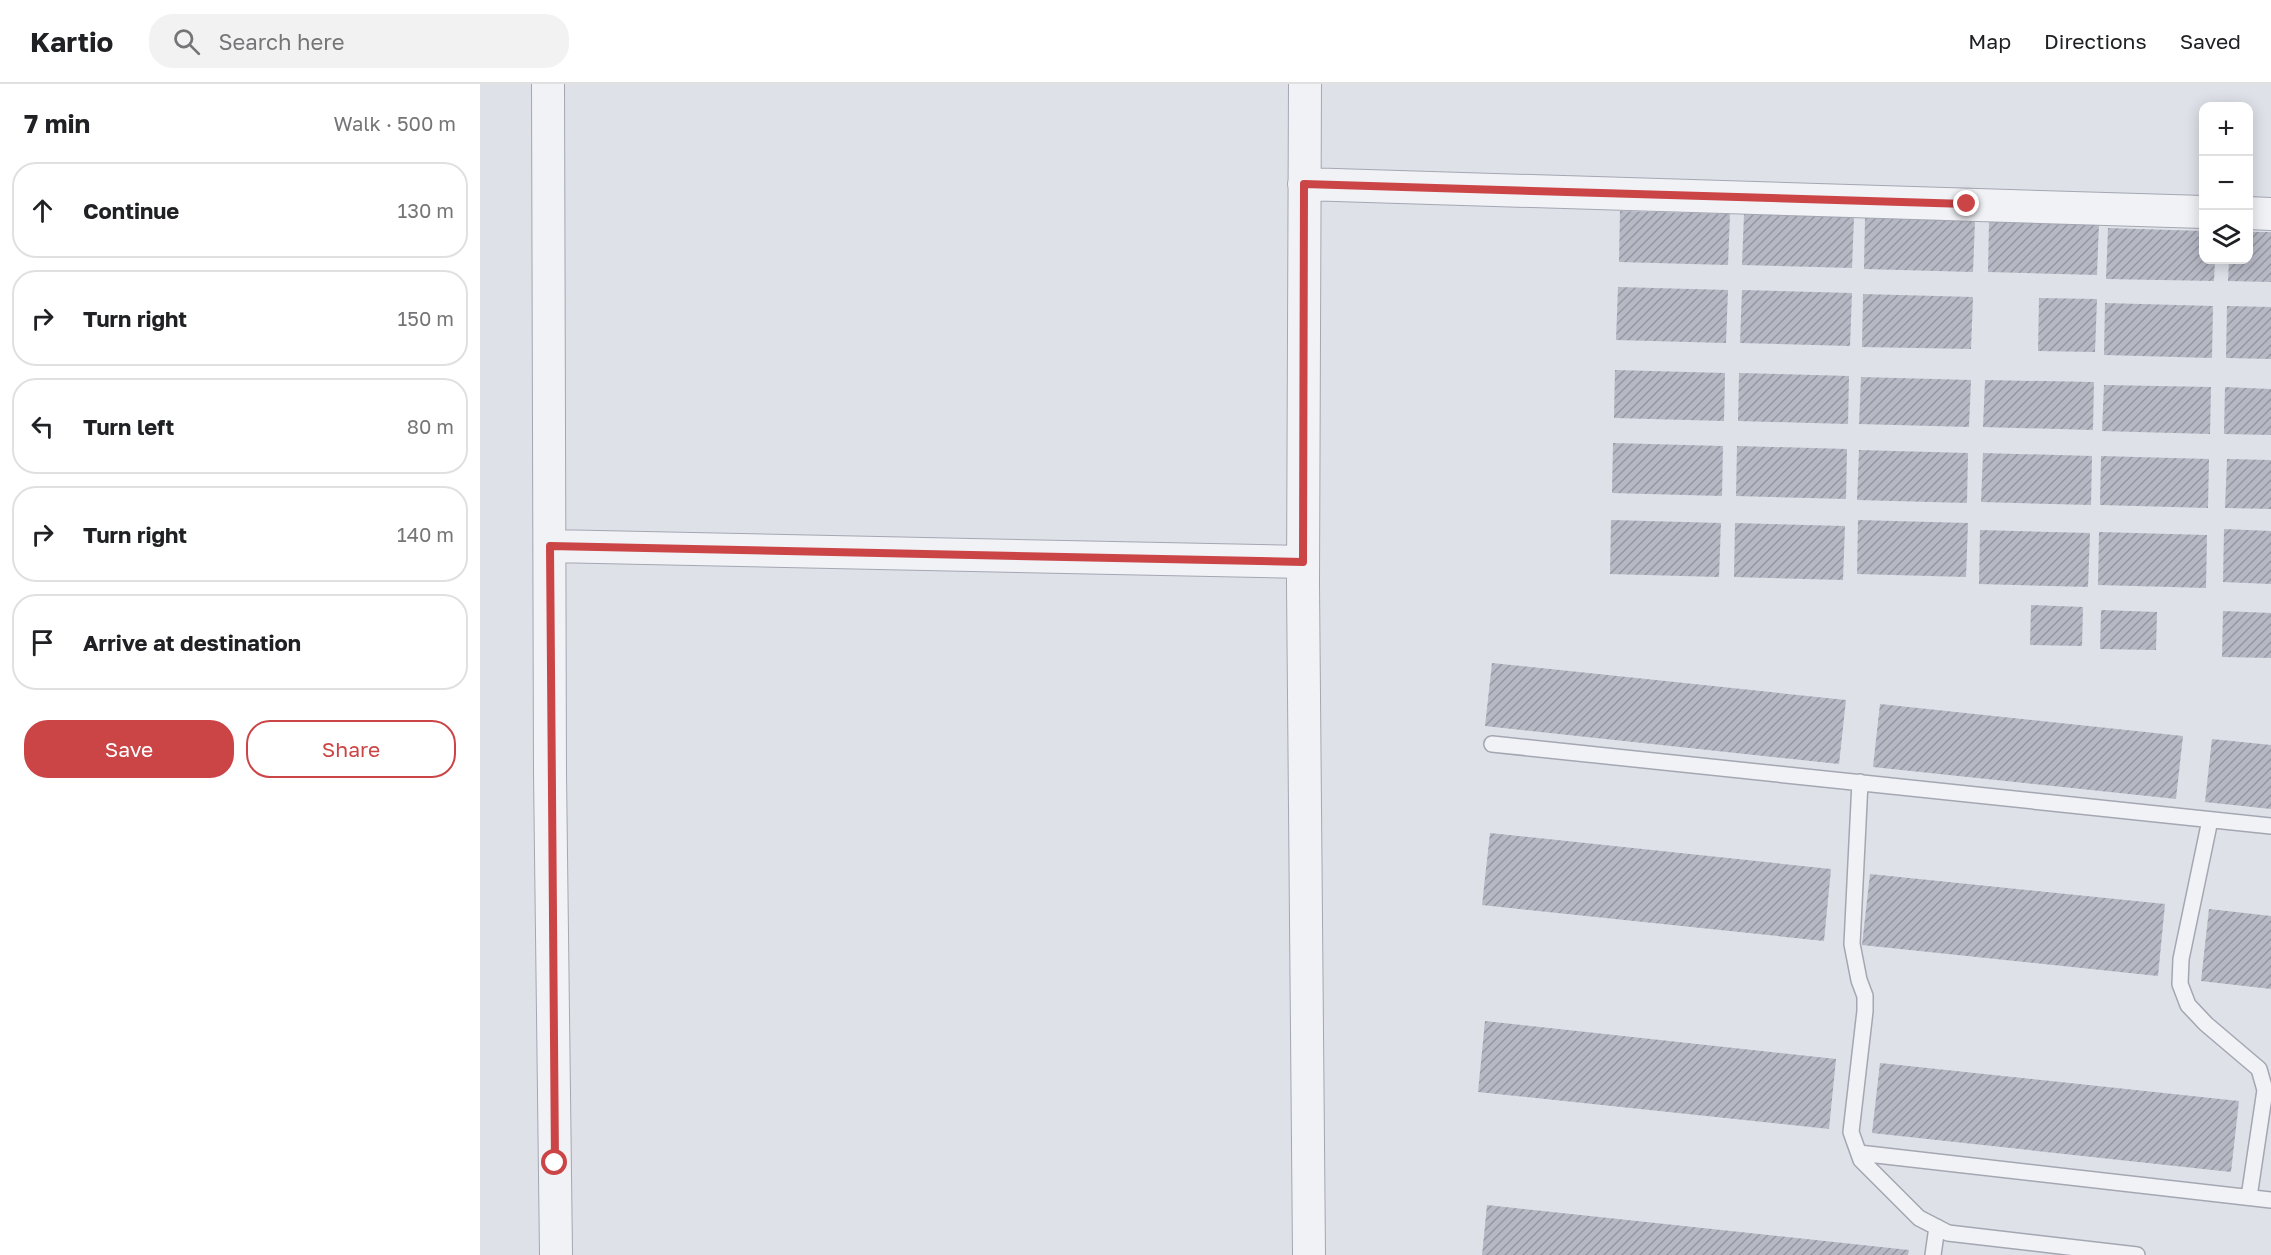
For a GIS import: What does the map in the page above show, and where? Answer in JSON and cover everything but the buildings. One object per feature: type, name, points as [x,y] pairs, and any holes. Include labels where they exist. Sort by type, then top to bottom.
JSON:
[{"type":"street","points":[[548,84],[556,1254]]},
{"type":"street","points":[[1305,84],[1303,562],[1309,1255]]},
{"type":"street","points":[[1304,184],[2199,212]]},
{"type":"street","points":[[2253,213],[2271,214]]},
{"type":"street","points":[[550,546],[1303,562]]},
{"type":"lane","points":[[1492,744],[2271,826]]},
{"type":"lane","points":[[1860,782],[1852,944],[1859,980],[1865,996],[1865,1011],[1851,1132],[1861,1160],[1919,1218],[1948,1233],[2137,1255]]},
{"type":"lane","points":[[2210,820],[2181,959],[2180,984],[2188,1005],[2206,1024],[2259,1069],[2265,1090],[2249,1197]]},
{"type":"lane","points":[[1859,1153],[2271,1200]]},
{"type":"lane","points":[[1933,1255],[1937,1227]]},
{"type":"route","points":[[555,1163],[550,774],[550,546],[1303,562],[1304,184],[1967,204]]}]
